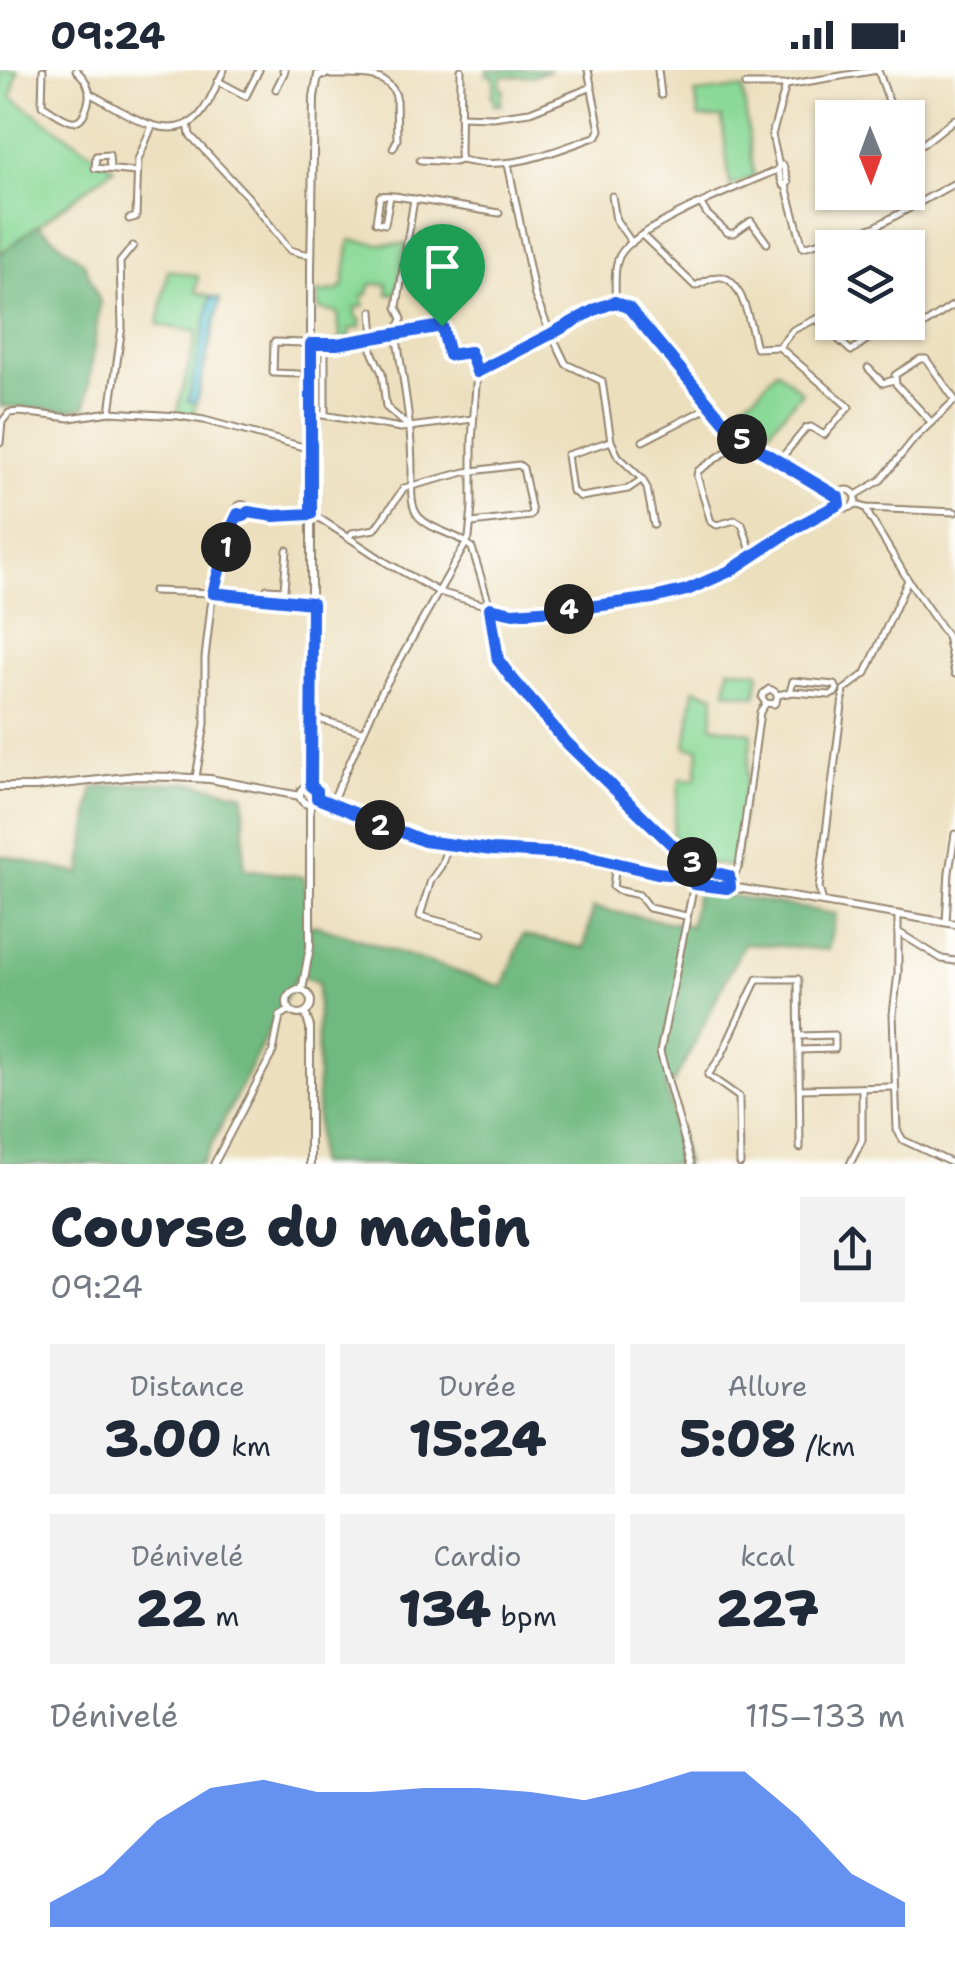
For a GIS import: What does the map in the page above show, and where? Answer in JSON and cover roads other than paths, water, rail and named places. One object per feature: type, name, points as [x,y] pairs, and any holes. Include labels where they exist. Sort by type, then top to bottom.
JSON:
[{"type":"main road","points":[[311,786],[314,97],[315,73],[329,72]]},
{"type":"main road","points":[[0,787],[136,776],[196,777],[300,796],[304,802],[331,804],[424,841],[448,846],[582,855],[723,889],[730,884],[951,923]]},
{"type":"main road","points":[[300,796],[302,789],[311,786]]},
{"type":"main road","points":[[302,990],[310,948],[317,791],[311,786]]},
{"type":"main road","points":[[688,879],[696,868],[725,874],[730,884]]},
{"type":"main road","points":[[302,990],[290,994],[287,1000],[290,1010],[305,1013]]},
{"type":"main road","points":[[302,990],[311,1002],[305,1013],[310,1027],[310,1164]]},
{"type":"street","points":[[42,70],[42,104],[78,121],[84,117],[90,92],[76,70]]},
{"type":"street","points":[[90,92],[152,126],[175,128],[200,116],[224,70]]},
{"type":"street","points":[[218,81],[246,96],[259,70]]},
{"type":"street","points":[[276,89],[283,70]]},
{"type":"street","points":[[460,70],[462,160]]},
{"type":"street","points":[[420,160],[508,164],[544,156],[597,136],[600,130],[588,70]]},
{"type":"street","points":[[658,70],[661,95]]},
{"type":"street","points":[[802,70],[808,82]]},
{"type":"street","points":[[745,84],[786,85],[878,70],[889,100]]},
{"type":"street","points":[[329,72],[386,80],[395,90],[397,140],[393,148]]},
{"type":"street","points":[[786,85],[772,135],[803,247],[875,227],[955,182]]},
{"type":"street","points":[[460,116],[493,118],[530,112],[592,88]]},
{"type":"street","points":[[925,142],[955,119]]},
{"type":"street","points":[[188,123],[190,135],[248,197],[284,244],[295,252],[311,254]]},
{"type":"street","points":[[129,219],[136,218],[138,160],[152,126]]},
{"type":"street","points":[[508,164],[534,296],[566,364],[602,381],[611,441],[618,456],[647,488],[654,525]]},
{"type":"street","points":[[110,168],[136,172]]},
{"type":"street","points":[[615,302],[620,255],[632,243],[779,168]]},
{"type":"street","points":[[390,196],[386,224],[376,222],[380,196],[390,196],[499,214]]},
{"type":"street","points":[[612,196],[616,220],[632,243]]},
{"type":"street","points":[[414,200],[397,308],[402,319],[420,328]]},
{"type":"street","points":[[702,204],[728,234],[751,220],[768,243]]},
{"type":"street","points":[[642,235],[696,286],[725,278],[739,290],[756,348],[778,347],[849,408],[824,435],[811,426],[806,428],[778,462]]},
{"type":"street","points":[[110,412],[122,326],[120,262],[133,246]]},
{"type":"street","points":[[477,372],[615,302],[629,308],[743,440],[846,508],[855,504],[866,508],[955,512]]},
{"type":"street","points":[[925,324],[955,304]]},
{"type":"street","points":[[372,311],[373,354],[382,372],[386,407],[409,427]]},
{"type":"street","points":[[402,319],[396,333],[412,434],[414,509],[421,520],[466,541],[472,548],[490,608],[498,660],[510,676],[566,742],[696,868]]},
{"type":"street","points":[[778,347],[793,330],[815,320]]},
{"type":"street","points":[[299,374],[273,373],[274,342],[325,344],[442,326],[449,355],[470,352],[477,372],[469,538],[380,695],[331,804]]},
{"type":"street","points":[[840,340],[852,351],[867,340]]},
{"type":"street","points":[[325,344],[325,415]]},
{"type":"street","points":[[856,495],[881,480],[955,400],[923,358],[895,375],[894,380]]},
{"type":"street","points":[[868,368],[883,383],[894,380]]},
{"type":"street","points":[[894,380],[931,422]]},
{"type":"street","points":[[643,441],[712,406]]},
{"type":"street","points":[[0,443],[2,422],[9,413],[70,418],[110,412],[204,420],[311,449]]},
{"type":"street","points":[[311,413],[409,427],[473,419]]},
{"type":"street","points":[[743,440],[698,470],[697,476],[710,520],[714,524],[735,520],[742,524],[753,556]]},
{"type":"street","points":[[611,441],[567,455],[572,492],[580,497],[628,489],[642,479]]},
{"type":"street","points":[[348,538],[352,533],[375,530],[400,492],[412,486],[472,471],[519,465],[524,472],[530,516],[472,523]]},
{"type":"street","points":[[196,777],[205,724],[206,658],[213,593],[238,514],[311,514],[439,592],[513,613],[581,608],[687,590],[730,571],[838,500],[846,490],[856,495]]},
{"type":"street","points":[[855,504],[856,495]]},
{"type":"street","points":[[866,508],[908,580],[947,636],[955,674]]},
{"type":"street","points":[[264,598],[267,589],[284,590],[286,550]]},
{"type":"street","points":[[824,902],[819,888],[844,690],[866,673],[908,580]]},
{"type":"street","points":[[153,591],[312,603]]},
{"type":"street","points":[[947,636],[955,633]]},
{"type":"street","points":[[790,692],[793,672]]},
{"type":"street","points":[[777,695],[830,695],[837,691],[834,685],[793,682]]},
{"type":"street","points":[[769,689],[777,695],[774,704],[762,698],[769,689]]},
{"type":"street","points":[[730,884],[739,866],[760,712],[766,703]]},
{"type":"street","points":[[311,717],[362,731]]},
{"type":"street","points":[[951,923],[949,872],[955,834]]},
{"type":"street","points":[[448,846],[442,866],[430,880],[420,916],[483,934]]},
{"type":"street","points":[[616,862],[613,887],[639,896],[649,908],[687,916]]},
{"type":"street","points":[[688,879],[687,916],[660,1052],[691,1164]]},
{"type":"street","points":[[898,914],[893,1014],[899,1136],[935,1161],[954,1164]]},
{"type":"street","points":[[898,932],[942,958],[955,961]]},
{"type":"street","points":[[740,1164],[739,1097],[708,1075],[757,979],[798,979],[800,1148]]},
{"type":"street","points":[[214,1164],[274,1052],[280,1016],[290,1010]]},
{"type":"street","points":[[799,1036],[835,1035],[836,1049],[799,1050]]},
{"type":"street","points":[[800,1089],[896,1087]]},
{"type":"street","points":[[850,1164],[862,1140],[862,1088]]},
{"type":"water","points":[[211,297],[220,299],[196,403],[188,401]]}]
